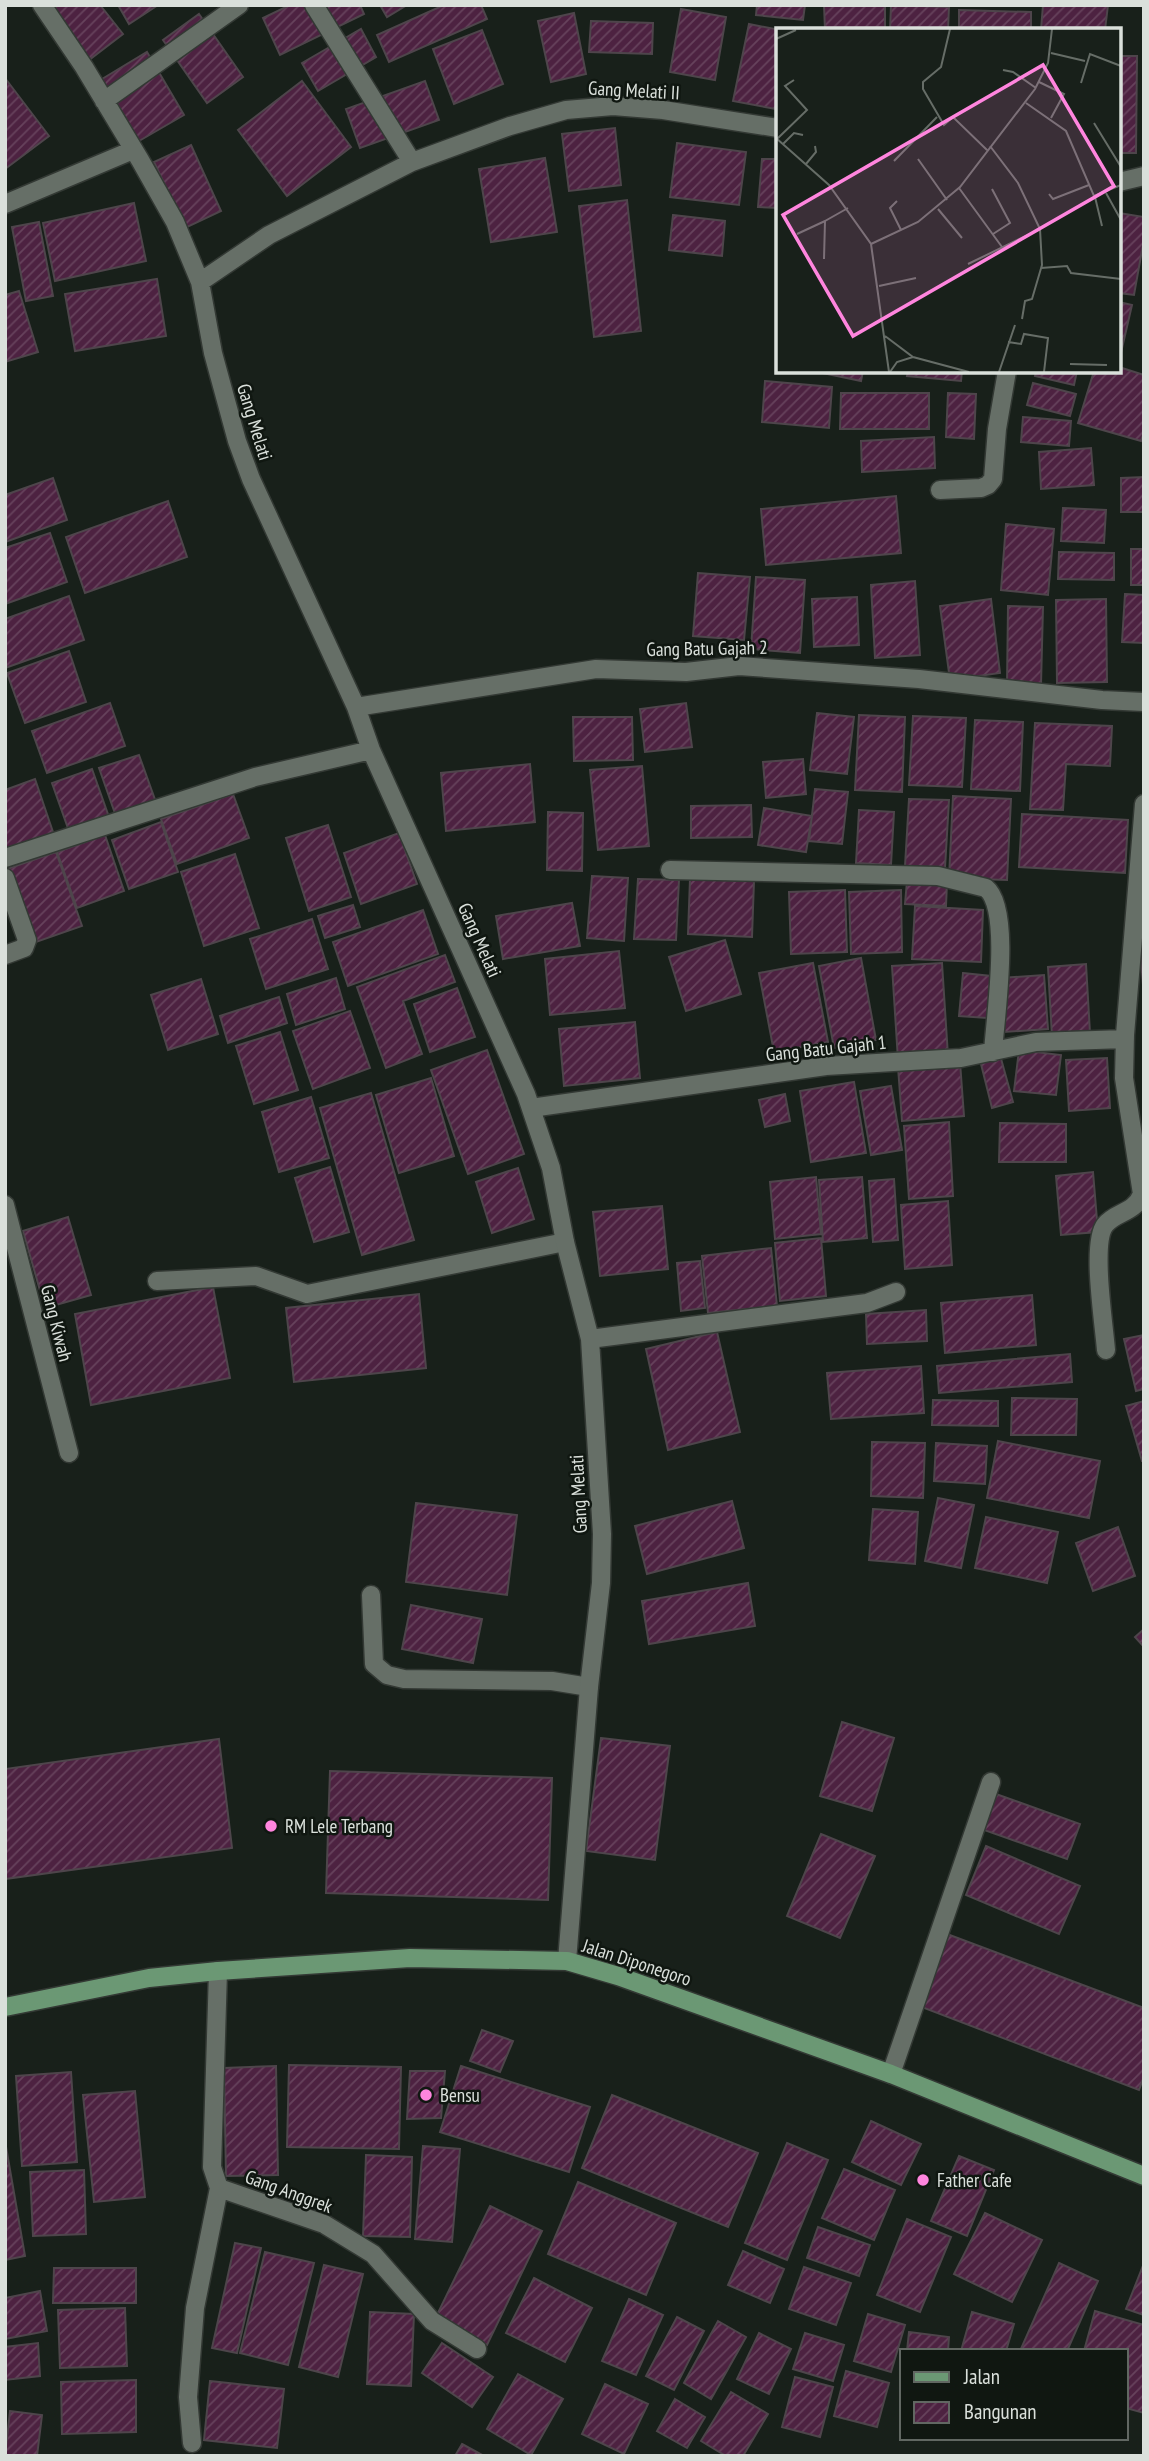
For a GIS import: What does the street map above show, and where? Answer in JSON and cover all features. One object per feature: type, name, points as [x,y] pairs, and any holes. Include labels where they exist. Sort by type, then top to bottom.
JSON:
[{"type":"main road","name":"Jalan Diponegoro","points":[[5,2007],[149,1978],[218,1971],[410,1958],[567,1962],[618,1976],[891,2074],[1144,2176]]},
{"type":"street","name":"Gang Melati","points":[[42,5],[104,101],[175,222],[200,282],[213,353],[237,441],[251,479],[356,708],[371,750],[531,1108],[551,1168],[565,1242],[590,1339],[602,1534],[601,1583],[589,1687],[567,1962]]},
{"type":"street","points":[[104,101],[239,5]]},
{"type":"street","points":[[314,5],[412,162]]},
{"type":"street","name":"Gang Melati II","points":[[200,282],[269,235],[412,162],[510,126],[566,110],[613,106],[663,110],[776,128]]},
{"type":"street","points":[[5,204],[133,150]]},
{"type":"street","points":[[1121,182],[1144,176]]},
{"type":"street","points":[[940,490],[981,488],[993,479],[997,429],[1007,373]]},
{"type":"street","name":"Gang Batu Gajah 2","points":[[356,708],[596,669],[686,672],[739,666],[919,679],[1102,700],[1144,702]]},
{"type":"street","points":[[5,858],[255,777],[371,750]]},
{"type":"street","points":[[1106,1350],[1098,1256],[1100,1237],[1106,1223],[1133,1207],[1142,1194],[1124,1078],[1144,804]]},
{"type":"street","points":[[670,870],[938,876],[986,888],[992,892],[998,911],[1001,945],[993,1052]]},
{"type":"street","points":[[5,877],[27,940],[24,948],[5,955]]},
{"type":"street","name":"Gang Batu Gajah 1","points":[[531,1108],[826,1066],[961,1058],[1036,1042],[1125,1039]]},
{"type":"street","name":"Gang Kiwah","points":[[5,1205],[69,1453]]},
{"type":"street","points":[[157,1281],[257,1276],[307,1294],[565,1242]]},
{"type":"street","points":[[590,1339],[867,1303],[896,1292]]},
{"type":"street","points":[[371,1595],[374,1664],[387,1675],[404,1679],[552,1681],[589,1687]]},
{"type":"street","points":[[891,2074],[991,1782]]},
{"type":"street","name":"Gang Anggrek","points":[[218,1971],[212,2167],[219,2188],[324,2224],[373,2254],[432,2320],[477,2349]]},
{"type":"street","points":[[192,2443],[188,2397],[195,2308],[219,2188]]},
{"type":"building","points":[[46,5],[100,5],[123,34],[89,60]]},
{"type":"building","points":[[118,5],[158,5],[129,24]]},
{"type":"building","points":[[290,5],[360,5],[364,14],[280,55],[263,18]]},
{"type":"building","points":[[380,5],[407,5],[387,17]]},
{"type":"building","points":[[444,5],[481,5],[487,19],[389,62],[377,35]]},
{"type":"building","points":[[757,5],[805,5],[803,20],[756,15]]},
{"type":"building","points":[[824,5],[885,5],[885,28],[825,28]]},
{"type":"building","points":[[891,5],[949,7],[948,28],[890,28]]},
{"type":"building","points":[[1043,5],[1108,5],[1105,28],[1041,28]]},
{"type":"building","points":[[681,9],[726,17],[715,80],[670,72]]},
{"type":"building","points":[[959,10],[1031,12],[1031,28],[959,28]]},
{"type":"building","points":[[574,13],[586,74],[551,82],[538,21]]},
{"type":"building","points":[[199,14],[243,77],[207,103],[163,40]]},
{"type":"building","points":[[591,21],[653,23],[652,54],[589,52]]},
{"type":"building","points":[[749,24],[776,29],[776,109],[733,101]]},
{"type":"building","points":[[361,29],[376,57],[318,91],[302,63]]},
{"type":"building","points":[[482,30],[503,84],[454,104],[433,49]]},
{"type":"building","points":[[147,52],[184,115],[139,141],[102,79]]},
{"type":"building","points":[[1121,56],[1137,56],[1136,153],[1121,153]]},
{"type":"building","points":[[5,78],[49,136],[5,169]]},
{"type":"building","points":[[302,81],[351,147],[287,196],[238,130]]},
{"type":"building","points":[[425,81],[439,120],[360,148],[346,109]]},
{"type":"building","points":[[615,128],[621,185],[569,191],[562,134]]},
{"type":"building","points":[[677,143],[746,152],[739,205],[670,197]]},
{"type":"building","points":[[191,145],[221,211],[185,228],[154,162]]},
{"type":"building","points":[[545,158],[557,232],[491,242],[479,169]]},
{"type":"building","points":[[762,159],[776,159],[776,208],[758,207]]},
{"type":"building","points":[[627,200],[641,331],[594,337],[579,206]]},
{"type":"building","points":[[134,203],[146,261],[55,281],[43,223]]},
{"type":"building","points":[[1121,213],[1144,217],[1144,239],[1134,295],[1121,293]]},
{"type":"building","points":[[673,215],[725,221],[722,256],[669,250]]},
{"type":"building","points":[[39,222],[53,296],[26,301],[12,227]]},
{"type":"building","points":[[157,279],[166,336],[75,351],[65,294]]},
{"type":"building","points":[[19,291],[38,352],[5,362],[5,295]]},
{"type":"building","points":[[1121,302],[1132,305],[1121,353]]},
{"type":"building","points":[[1121,368],[1144,375],[1144,432],[1141,441],[1078,423],[1093,373],[1121,373]]},
{"type":"building","points":[[823,373],[863,373],[861,381]]},
{"type":"building","points":[[908,373],[962,373],[961,381],[907,376]]},
{"type":"building","points":[[1036,373],[1077,373],[1074,385],[1035,376]]},
{"type":"building","points":[[765,381],[832,387],[829,428],[762,422]]},
{"type":"building","points":[[1033,383],[1076,394],[1070,416],[1027,405]]},
{"type":"building","points":[[841,393],[929,393],[929,429],[840,429]]},
{"type":"building","points":[[948,393],[976,394],[974,439],[946,437]]},
{"type":"building","points":[[1023,417],[1071,421],[1069,446],[1021,442]]},
{"type":"building","points":[[934,437],[935,468],[862,472],[861,441]]},
{"type":"building","points":[[1091,448],[1094,485],[1041,489],[1039,452]]},
{"type":"building","points":[[1144,477],[1144,512],[1121,512],[1121,478]]},
{"type":"building","points":[[53,478],[67,520],[5,542],[5,495]]},
{"type":"building","points":[[896,496],[901,553],[766,565],[761,509]]},
{"type":"building","points":[[168,501],[187,557],[85,593],[66,537]]},
{"type":"building","points":[[1063,508],[1106,510],[1104,543],[1061,541]]},
{"type":"building","points":[[1006,524],[1054,529],[1048,595],[1001,590]]},
{"type":"building","points":[[50,533],[67,582],[5,604],[5,548]]},
{"type":"building","points":[[1131,549],[1144,549],[1144,585],[1131,585]]},
{"type":"building","points":[[1059,552],[1114,553],[1114,580],[1058,579]]},
{"type":"building","points":[[698,573],[750,577],[744,640],[693,636]]},
{"type":"building","points":[[756,577],[805,580],[800,653],[751,649]]},
{"type":"building","points":[[915,581],[920,655],[875,658],[871,585]]},
{"type":"building","points":[[1125,594],[1144,595],[1144,643],[1122,642]]},
{"type":"building","points":[[69,596],[84,640],[5,668],[5,619]]},
{"type":"building","points":[[857,597],[859,645],[814,647],[812,599]]},
{"type":"building","points":[[991,599],[1000,673],[950,680],[940,606]]},
{"type":"building","points":[[1106,599],[1107,682],[1057,683],[1056,600]]},
{"type":"building","points":[[1008,606],[1043,607],[1041,685],[1007,685]]},
{"type":"building","points":[[69,651],[86,702],[25,723],[7,673]]},
{"type":"building","points":[[110,703],[125,746],[47,773],[32,731]]},
{"type":"building","points":[[686,703],[692,747],[645,752],[640,709]]},
{"type":"building","points":[[817,713],[854,717],[847,774],[810,770]]},
{"type":"building","points":[[859,715],[905,717],[902,792],[855,790]]},
{"type":"building","points":[[913,716],[966,718],[962,787],[909,785]]},
{"type":"building","points":[[573,717],[632,717],[633,760],[574,761]]},
{"type":"building","points":[[975,720],[1023,722],[1020,791],[971,789]]},
{"type":"building","points":[[1035,723],[1112,726],[1110,766],[1066,764],[1063,810],[1030,809]]},
{"type":"building","points":[[139,755],[158,808],[118,822],[99,768]]},
{"type":"building","points":[[803,759],[806,794],[766,798],[763,762]]},
{"type":"building","points":[[530,764],[535,822],[446,831],[441,773]]},
{"type":"building","points":[[642,766],[649,846],[598,850],[590,770]]},
{"type":"building","points":[[92,769],[110,820],[70,834],[52,783]]},
{"type":"building","points":[[35,779],[55,838],[5,856],[5,790]]},
{"type":"building","points":[[815,789],[848,792],[842,844],[809,841]]},
{"type":"building","points":[[233,794],[249,838],[177,864],[161,819]]},
{"type":"building","points":[[953,796],[1011,799],[1007,880],[949,878]]},
{"type":"building","points":[[909,799],[949,800],[945,868],[905,866]]},
{"type":"building","points":[[751,805],[752,837],[691,838],[691,806]]},
{"type":"building","points":[[764,808],[812,816],[806,852],[758,845]]},
{"type":"building","points":[[859,810],[894,812],[891,865],[856,863]]},
{"type":"building","points":[[548,812],[583,813],[582,871],[547,870]]},
{"type":"building","points":[[1022,814],[1128,820],[1125,873],[1019,867]]},
{"type":"building","points":[[161,822],[178,872],[129,889],[112,840]]},
{"type":"building","points":[[328,825],[351,897],[309,911],[286,838]]},
{"type":"building","points":[[399,833],[417,884],[361,904],[344,853]]},
{"type":"building","points":[[105,835],[124,891],[77,908],[57,852]]},
{"type":"building","points":[[56,852],[82,926],[33,943],[7,869]]},
{"type":"building","points":[[235,854],[259,928],[204,946],[181,872]]},
{"type":"building","points":[[592,876],[628,878],[624,941],[587,938]]},
{"type":"building","points":[[638,879],[679,880],[676,940],[634,939]]},
{"type":"building","points":[[690,879],[754,881],[752,937],[688,934]]},
{"type":"building","points":[[907,881],[947,883],[946,906],[905,904]]},
{"type":"building","points":[[845,890],[847,952],[791,954],[789,892]]},
{"type":"building","points":[[901,890],[902,952],[851,954],[849,892]]},
{"type":"building","points":[[572,903],[580,946],[503,959],[496,916]]},
{"type":"building","points":[[353,905],[360,927],[325,938],[318,916]]},
{"type":"building","points":[[915,906],[983,910],[981,962],[912,959]]},
{"type":"building","points":[[423,910],[438,954],[348,986],[333,942]]},
{"type":"building","points":[[312,919],[328,969],[266,989],[250,939]]},
{"type":"building","points":[[725,940],[741,994],[686,1011],[669,957]]},
{"type":"building","points":[[1144,945],[1144,998],[1140,946]]},
{"type":"building","points":[[619,951],[625,1008],[550,1015],[545,959]]},
{"type":"building","points":[[445,955],[455,982],[403,1001],[422,1054],[386,1068],[357,987]]},
{"type":"building","points":[[861,958],[876,1040],[834,1048],[819,966]]},
{"type":"building","points":[[813,963],[828,1042],[774,1052],[759,973]]},
{"type":"building","points":[[942,963],[948,1056],[898,1060],[892,966]]},
{"type":"building","points":[[1086,964],[1090,1033],[1052,1036],[1048,967]]},
{"type":"building","points":[[963,973],[991,976],[987,1018],[959,1016]]},
{"type":"building","points":[[1044,975],[1048,1029],[1004,1032],[1001,978]]},
{"type":"building","points":[[336,978],[345,1009],[296,1025],[287,994]]},
{"type":"building","points":[[201,979],[218,1034],[168,1050],[151,995]]},
{"type":"building","points":[[457,988],[475,1037],[430,1052],[414,1004]]},
{"type":"building","points":[[279,997],[287,1023],[228,1043],[220,1016]]},
{"type":"building","points":[[350,1011],[370,1068],[313,1089],[293,1031]]},
{"type":"building","points":[[635,1022],[640,1078],[564,1086],[559,1029]]},
{"type":"building","points":[[280,1032],[298,1090],[254,1104],[236,1046]]},
{"type":"building","points":[[487,1050],[524,1154],[468,1174],[431,1070]]},
{"type":"building","points":[[1019,1050],[1061,1055],[1056,1095],[1014,1091]]},
{"type":"building","points":[[1000,1055],[1013,1102],[992,1108],[980,1060]]},
{"type":"building","points":[[1107,1058],[1110,1108],[1069,1111],[1066,1060]]},
{"type":"building","points":[[960,1062],[964,1116],[902,1121],[898,1067]]},
{"type":"building","points":[[431,1078],[454,1156],[399,1173],[376,1095]]},
{"type":"building","points":[[854,1082],[866,1153],[811,1162],[800,1091]]},
{"type":"building","points":[[891,1086],[902,1150],[871,1155],[860,1091]]},
{"type":"building","points":[[371,1093],[414,1240],[362,1255],[320,1108]]},
{"type":"building","points":[[785,1094],[790,1121],[765,1127],[759,1100]]},
{"type":"building","points":[[311,1097],[329,1158],[279,1172],[262,1112]]},
{"type":"building","points":[[949,1122],[953,1196],[909,1199],[904,1126]]},
{"type":"building","points":[[1000,1123],[1066,1124],[1066,1162],[999,1162]]},
{"type":"building","points":[[330,1167],[349,1232],[314,1242],[295,1178]]},
{"type":"building","points":[[518,1168],[534,1219],[492,1233],[476,1182]]},
{"type":"building","points":[[1093,1172],[1098,1232],[1061,1235],[1056,1176]]},
{"type":"building","points":[[816,1177],[821,1234],[775,1239],[770,1182]]},
{"type":"building","points":[[862,1177],[867,1238],[823,1242],[819,1180]]},
{"type":"building","points":[[894,1179],[898,1240],[873,1242],[869,1181]]},
{"type":"building","points":[[948,1201],[952,1265],[905,1269],[901,1205]]},
{"type":"building","points":[[662,1206],[668,1269],[600,1276],[593,1212]]},
{"type":"building","points":[[68,1217],[91,1295],[45,1308],[23,1231]]},
{"type":"building","points":[[821,1238],[826,1296],[780,1301],[775,1243]]},
{"type":"building","points":[[771,1248],[777,1306],[708,1313],[702,1256]]},
{"type":"building","points":[[700,1261],[705,1308],[681,1311],[677,1263]]},
{"type":"building","points":[[213,1287],[230,1378],[91,1405],[75,1314]]},
{"type":"building","points":[[419,1294],[426,1368],[294,1382],[286,1308]]},
{"type":"building","points":[[1032,1295],[1036,1345],[945,1353],[941,1303]]},
{"type":"building","points":[[926,1310],[927,1341],[867,1344],[866,1314]]},
{"type":"building","points":[[717,1332],[740,1432],[668,1450],[646,1349]]},
{"type":"building","points":[[1144,1335],[1144,1389],[1136,1391],[1124,1339]]},
{"type":"building","points":[[1070,1354],[1072,1382],[939,1393],[937,1366]]},
{"type":"building","points":[[921,1366],[924,1413],[831,1419],[827,1373]]},
{"type":"building","points":[[1012,1398],[1077,1399],[1076,1435],[1011,1435]]},
{"type":"building","points":[[933,1400],[998,1401],[998,1426],[932,1425]]},
{"type":"building","points":[[1144,1401],[1144,1461],[1142,1461],[1126,1406]]},
{"type":"building","points":[[998,1441],[1100,1461],[1089,1518],[987,1498]]},
{"type":"building","points":[[872,1442],[925,1443],[923,1498],[871,1496]]},
{"type":"building","points":[[936,1443],[987,1446],[985,1484],[934,1481]]},
{"type":"building","points":[[938,1498],[974,1505],[961,1568],[925,1561]]},
{"type":"building","points":[[732,1501],[744,1548],[647,1574],[635,1526]]},
{"type":"building","points":[[416,1503],[517,1515],[507,1595],[406,1582]]},
{"type":"building","points":[[873,1509],[918,1512],[915,1564],[869,1560]]},
{"type":"building","points":[[986,1517],[1058,1532],[1047,1583],[975,1568]]},
{"type":"building","points":[[1118,1527],[1135,1576],[1093,1591],[1076,1543]]},
{"type":"building","points":[[748,1583],[755,1626],[649,1644],[642,1601]]},
{"type":"building","points":[[411,1605],[482,1619],[473,1663],[402,1649]]},
{"type":"building","points":[[1144,1629],[1144,1647],[1135,1637]]},
{"type":"building","points":[[842,1722],[894,1738],[872,1811],[820,1796]]},
{"type":"building","points":[[601,1738],[670,1746],[655,1860],[586,1851]]},
{"type":"building","points":[[219,1739],[232,1848],[5,1879],[5,1769]]},
{"type":"building","points":[[330,1771],[552,1778],[548,1900],[326,1893]]},
{"type":"building","points":[[996,1794],[1080,1824],[1067,1859],[984,1830]]},
{"type":"building","points":[[821,1834],[875,1856],[840,1938],[787,1916]]},
{"type":"building","points":[[986,1846],[1080,1886],[1059,1934],[966,1895]]},
{"type":"building","points":[[947,1934],[1144,2008],[1144,2076],[1139,2090],[919,2006]]},
{"type":"building","points":[[482,2030],[513,2041],[500,2072],[470,2061]]},
{"type":"building","points":[[289,2065],[401,2067],[399,2149],[287,2147]]},
{"type":"building","points":[[276,2066],[278,2175],[226,2176],[224,2068]]},
{"type":"building","points":[[461,2066],[590,2107],[569,2172],[440,2132]]},
{"type":"building","name":"Bensu","points":[[410,2071],[445,2071],[441,2118],[407,2119]]},
{"type":"building","points":[[71,2072],[77,2162],[22,2166],[16,2076]]},
{"type":"building","points":[[135,2091],[145,2197],[94,2202],[83,2095]]},
{"type":"building","points":[[612,2095],[758,2153],[728,2227],[582,2168]]},
{"type":"building","points":[[871,2121],[921,2144],[901,2185],[852,2162]]},
{"type":"building","points":[[5,2141],[25,2256],[5,2260]]},
{"type":"building","points":[[787,2143],[828,2160],[787,2260],[745,2243]]},
{"type":"building","points":[[423,2146],[460,2149],[452,2242],[415,2239]]},
{"type":"building","points":[[366,2155],[412,2157],[410,2237],[363,2236]]},
{"type":"building","points":[[959,2156],[994,2170],[967,2236],[931,2221]]},
{"type":"building","points":[[844,2169],[895,2190],[874,2240],[822,2218]]},
{"type":"building","points":[[84,2170],[86,2234],[33,2236],[30,2172]]},
{"type":"building","points":[[578,2182],[676,2223],[646,2295],[548,2254]]},
{"type":"building","points":[[490,2206],[542,2231],[487,2345],[435,2319]]},
{"type":"building","points":[[985,2213],[1042,2240],[1012,2302],[954,2274]]},
{"type":"building","points":[[907,2219],[951,2237],[920,2312],[877,2295]]},
{"type":"building","points":[[818,2227],[870,2245],[859,2276],[807,2258]]},
{"type":"building","points":[[235,2243],[261,2248],[237,2353],[212,2348]]},
{"type":"building","points":[[743,2251],[784,2269],[770,2303],[728,2285]]},
{"type":"building","points":[[265,2252],[314,2263],[288,2365],[240,2353]]},
{"type":"building","points":[[1059,2263],[1098,2281],[1068,2349],[1021,2349]]},
{"type":"building","points":[[1144,2263],[1144,2315],[1126,2309]]},
{"type":"building","points":[[324,2265],[363,2274],[338,2377],[299,2367]]},
{"type":"building","points":[[804,2267],[851,2283],[836,2325],[789,2309]]},
{"type":"building","points":[[54,2268],[136,2268],[136,2303],[53,2303]]},
{"type":"building","points":[[534,2278],[592,2308],[565,2362],[506,2333]]},
{"type":"building","points":[[40,2291],[47,2331],[5,2339],[5,2298]]},
{"type":"building","points":[[629,2299],[663,2315],[636,2375],[602,2361]]},
{"type":"building","points":[[125,2308],[127,2366],[60,2368],[58,2310]]},
{"type":"building","points":[[1095,2311],[1144,2325],[1144,2413],[1128,2409],[1128,2349],[1085,2349]]},
{"type":"building","points":[[370,2312],[414,2314],[411,2386],[367,2384]]},
{"type":"building","points":[[972,2312],[1014,2324],[1007,2349],[962,2349]]},
{"type":"building","points":[[868,2314],[905,2325],[891,2372],[854,2361]]},
{"type":"building","points":[[677,2317],[704,2331],[674,2390],[646,2376]]},
{"type":"building","points":[[718,2321],[746,2337],[711,2399],[684,2383]]},
{"type":"building","points":[[909,2332],[949,2337],[948,2349],[907,2349]]},
{"type":"building","points":[[759,2333],[791,2349],[769,2394],[737,2379]]},
{"type":"building","points":[[805,2333],[844,2345],[833,2381],[793,2369]]},
{"type":"building","points":[[38,2343],[40,2376],[5,2380],[5,2347]]},
{"type":"building","points":[[442,2343],[493,2377],[472,2407],[422,2373]]},
{"type":"building","points":[[846,2371],[889,2383],[877,2427],[834,2416]]},
{"type":"building","points":[[518,2374],[563,2399],[531,2455],[487,2429]]},
{"type":"building","points":[[795,2377],[833,2387],[820,2437],[782,2427]]},
{"type":"building","points":[[136,2380],[136,2432],[62,2434],[61,2382]]},
{"type":"building","points":[[210,2381],[284,2389],[277,2448],[204,2440]]},
{"type":"building","points":[[605,2384],[648,2404],[624,2454],[582,2434]]},
{"type":"building","points":[[731,2392],[768,2414],[743,2456],[726,2456],[701,2441]]},
{"type":"building","points":[[675,2399],[705,2417],[687,2448],[657,2431]]},
{"type":"building","points":[[10,2411],[42,2415],[37,2456],[5,2456]]},
{"type":"building","points":[[462,2444],[484,2456],[455,2456]]},
{"type":"place","name":"RM Lele Terbang","points":[[271,1826]]},
{"type":"place","name":"Bensu","points":[[426,2095]]},
{"type":"place","name":"Father Cafe","points":[[923,2180]]}]
